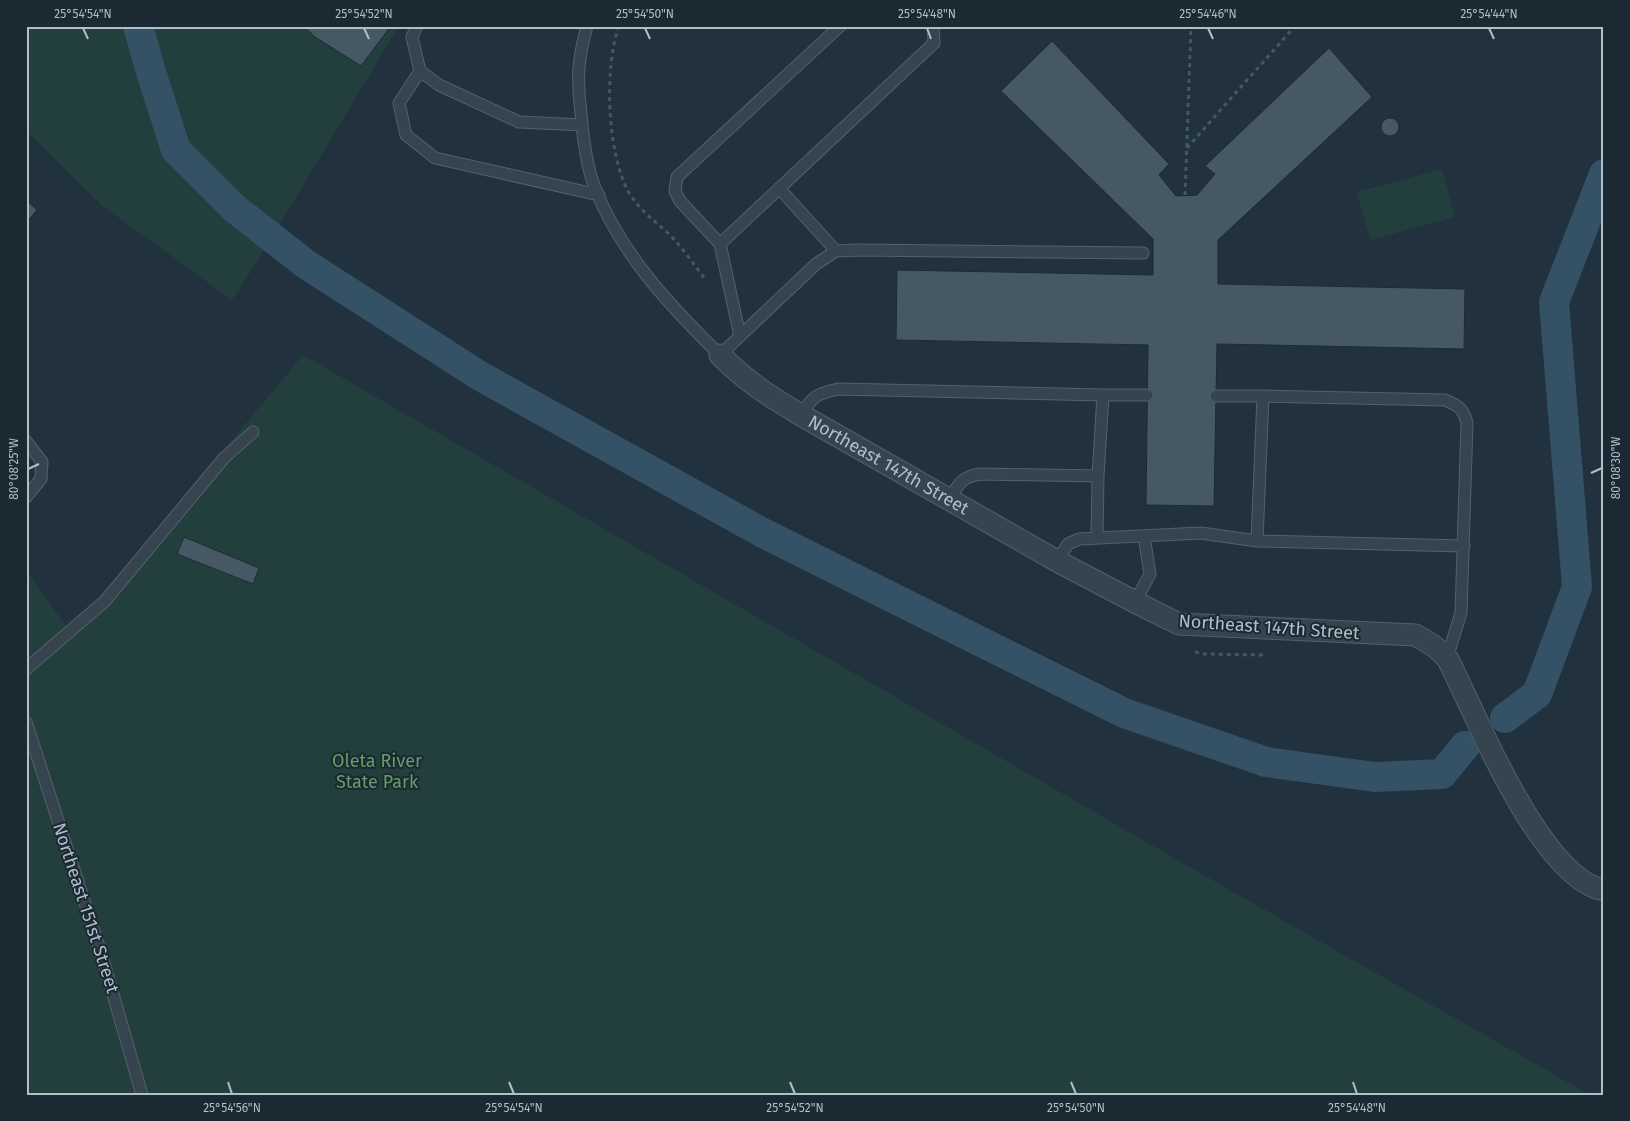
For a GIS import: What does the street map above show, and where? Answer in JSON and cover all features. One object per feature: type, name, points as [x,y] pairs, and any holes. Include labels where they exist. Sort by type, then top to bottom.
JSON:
[{"type":"street","name":"Northeast 147th Street","points":[[720,355],[740,375],[763,392],[802,415],[1057,561],[1180,624],[1415,635],[1431,643],[1448,658],[1509,784],[1539,834],[1560,860],[1581,880],[1604,890]]},
{"type":"lane","points":[[417,26],[412,36],[420,71],[439,85],[519,122],[582,125]]},
{"type":"lane","points":[[587,26],[580,61],[579,95],[587,159],[599,195],[609,218],[628,252],[654,286],[720,355],[816,264],[836,251],[1143,253]]},
{"type":"lane","points":[[740,336],[720,244],[680,200],[675,191],[677,177],[840,26]]},
{"type":"lane","points":[[720,244],[934,43],[933,26]]},
{"type":"lane","points":[[420,71],[398,103],[406,135],[436,158],[599,195]]},
{"type":"lane","points":[[779,188],[836,251]]},
{"type":"lane","points":[[802,415],[812,399],[823,392],[838,389],[1147,395]]},
{"type":"lane","points":[[1098,538],[1098,476],[1103,395]]},
{"type":"lane","points":[[1216,396],[1445,400],[1457,405],[1464,412],[1467,423],[1461,613],[1448,658]]},
{"type":"lane","points":[[1257,541],[1263,396]]},
{"type":"lane","points":[[26,669],[105,601],[224,458],[253,432]]},
{"type":"lane","points":[[26,441],[42,462],[41,479],[26,497]]},
{"type":"lane","points":[[949,500],[961,481],[969,476],[980,474],[1098,476]]},
{"type":"lane","points":[[1057,561],[1068,544],[1079,539],[1201,533],[1257,541],[1464,546]]},
{"type":"lane","points":[[1135,602],[1150,574],[1144,536]]},
{"type":"lane","name":"Northeast 151st Street","points":[[26,722],[102,956],[142,1095]]},
{"type":"path","points":[[619,26],[615,38],[610,80],[611,124],[618,162],[628,191],[646,215],[671,236],[708,282]]},
{"type":"path","points":[[1186,195],[1191,26]]},
{"type":"path","points":[[1187,149],[1295,26]]},
{"type":"path","points":[[1188,650],[1204,654],[1264,656]]},
{"type":"green space","points":[[26,26],[399,26],[232,300],[104,207],[26,131]]},
{"type":"green space","points":[[1442,169],[1455,217],[1370,240],[1357,192]]},
{"type":"green space","name":"Oleta River State Park","points":[[303,355],[1214,881],[1590,1095],[26,1095],[26,570],[71,633]]},
{"type":"building","points":[[303,26],[391,26],[361,66],[315,37]]},
{"type":"building","points":[[1052,41],[1169,164],[1159,175],[1176,196],[1197,195],[1215,174],[1205,166],[1329,48],[1372,97],[1218,240],[1218,284],[1465,289],[1464,349],[1217,344],[1214,506],[1146,505],[1148,345],[896,340],[897,270],[1153,275],[1153,239],[1001,91]]},
{"type":"building","points":[[1390,118],[1396,121],[1399,127],[1396,133],[1390,136],[1384,133],[1381,127],[1384,121]]},
{"type":"building","points":[[26,200],[37,210],[26,223]]},
{"type":"building","points":[[184,537],[259,568],[253,584],[177,554]]},
{"type":"waterway","points":[[138,26],[176,150],[234,208],[307,265],[480,376],[763,533],[1124,713],[1266,762],[1375,777],[1442,774],[1465,746]]},
{"type":"waterway","points":[[1505,718],[1537,694],[1577,587],[1554,302],[1604,174]]}]
